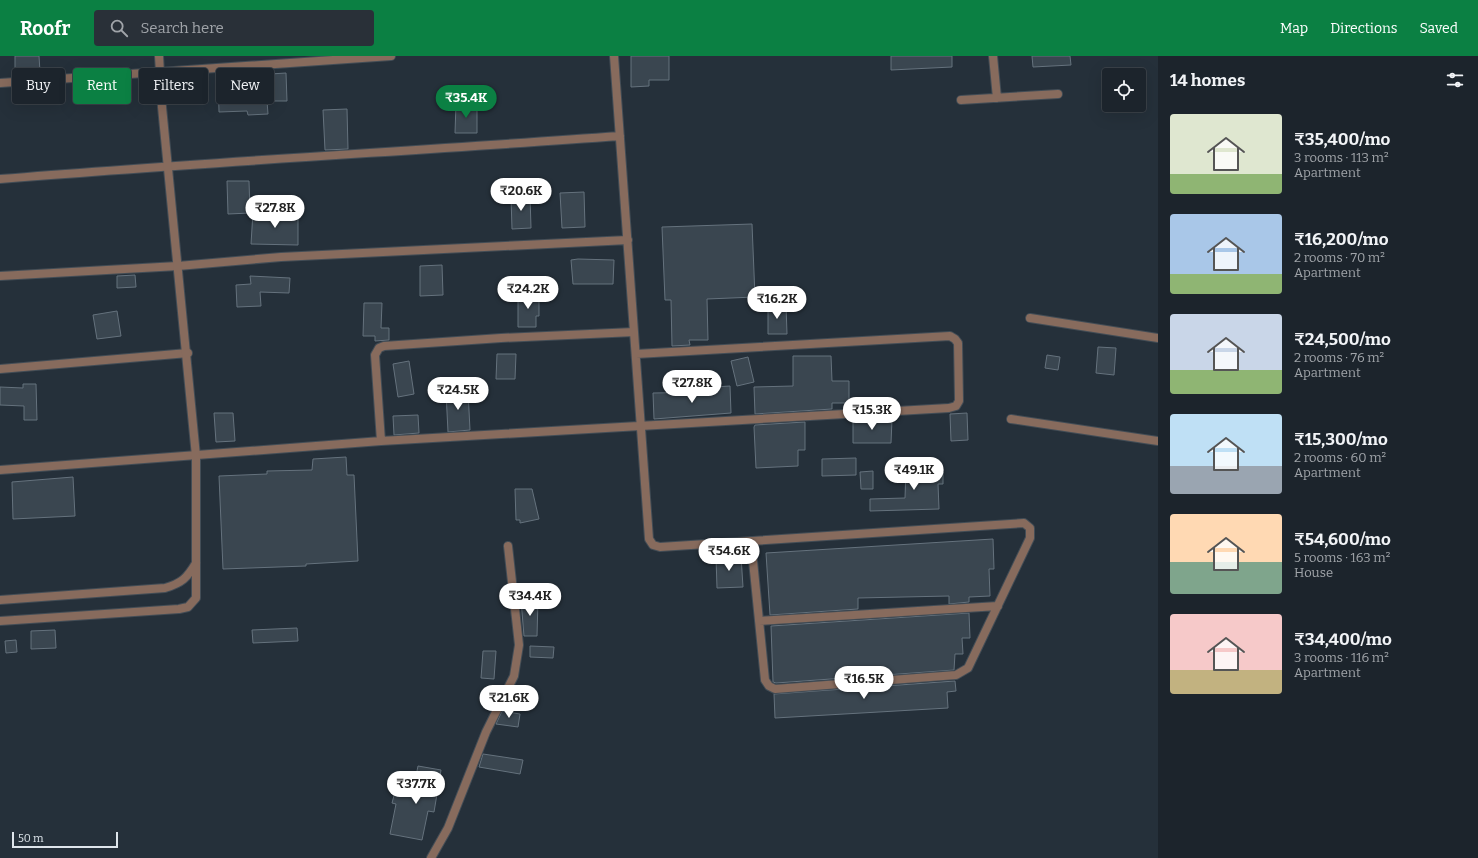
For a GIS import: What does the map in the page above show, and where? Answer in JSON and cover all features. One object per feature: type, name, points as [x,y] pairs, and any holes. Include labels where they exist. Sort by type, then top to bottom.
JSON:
[{"type":"street","points":[[159,56],[160,68]]},
{"type":"street","points":[[208,69],[391,56]]},
{"type":"street","points":[[614,56],[649,539],[653,545],[660,547],[751,541],[1024,523],[1030,528],[1030,538],[968,668],[956,675],[775,689],[769,686],[766,680],[751,541]]},
{"type":"street","points":[[993,56],[998,98]]},
{"type":"street","points":[[0,83],[139,73]]},
{"type":"street","points":[[961,100],[1058,94]]},
{"type":"street","points":[[0,621],[179,610],[188,607],[196,598],[196,456],[188,353],[163,104]]},
{"type":"street","points":[[0,179],[168,165],[405,151],[620,136]]},
{"type":"street","points":[[0,276],[178,266],[289,257],[628,240]]},
{"type":"street","points":[[1030,318],[1158,338]]},
{"type":"street","points":[[381,441],[375,355],[379,348],[384,346],[501,338],[634,332]]},
{"type":"street","points":[[0,470],[381,441],[956,406],[959,401],[958,344],[955,339],[944,336],[636,354]]},
{"type":"street","points":[[0,370],[188,353]]},
{"type":"street","points":[[1011,419],[1158,441]]},
{"type":"street","points":[[431,858],[448,828],[486,732],[514,676],[519,645],[508,546]]},
{"type":"street","points":[[0,600],[165,588],[175,585],[188,577],[197,560]]},
{"type":"street","points":[[760,621],[998,606]]},
{"type":"building","points":[[15,56],[39,56],[40,68],[15,68]]},
{"type":"building","points":[[631,56],[669,56],[669,80],[649,80],[649,86],[631,87]]},
{"type":"building","points":[[891,56],[952,56],[952,67],[891,70]]},
{"type":"building","points":[[1032,56],[1070,56],[1071,65],[1033,67]]},
{"type":"building","points":[[286,73],[287,101],[274,101],[274,74]]},
{"type":"building","points":[[219,104],[267,104],[268,114],[248,115],[247,111],[219,112]]},
{"type":"building","points":[[456,104],[477,104],[477,133],[455,133]]},
{"type":"building","points":[[347,109],[348,149],[325,150],[323,110]]},
{"type":"building","points":[[227,181],[249,181],[250,213],[228,214]]},
{"type":"building","points":[[584,192],[585,227],[562,228],[560,193]]},
{"type":"building","points":[[530,196],[531,228],[512,229],[511,197]]},
{"type":"building","points":[[253,212],[298,213],[298,245],[251,244]]},
{"type":"building","points":[[752,224],[755,297],[707,299],[708,340],[689,340],[690,345],[672,346],[671,300],[665,300],[662,227]]},
{"type":"building","points":[[571,260],[614,260],[613,284],[573,284]]},
{"type":"building","points":[[442,265],[443,295],[420,296],[420,266]]},
{"type":"building","points":[[135,275],[136,287],[117,288],[117,276]]},
{"type":"building","points":[[250,276],[290,278],[289,293],[260,292],[261,306],[237,307],[236,285],[251,284]]},
{"type":"building","points":[[539,294],[539,316],[536,316],[536,327],[518,327],[518,295]]},
{"type":"building","points":[[364,303],[382,303],[381,328],[389,328],[389,340],[375,341],[375,336],[363,336]]},
{"type":"building","points":[[768,305],[786,305],[787,334],[768,334]]},
{"type":"building","points":[[117,311],[121,336],[97,339],[93,315]]},
{"type":"building","points":[[1098,347],[1116,348],[1114,375],[1096,373]]},
{"type":"building","points":[[497,354],[516,354],[515,379],[496,379]]},
{"type":"building","points":[[1047,355],[1060,357],[1058,370],[1045,368]]},
{"type":"building","points":[[793,356],[831,356],[832,381],[849,381],[849,403],[832,403],[832,409],[755,414],[754,387],[793,386]]},
{"type":"building","points":[[748,357],[754,382],[737,386],[731,361]]},
{"type":"building","points":[[409,361],[414,394],[398,397],[393,364]]},
{"type":"building","points":[[23,384],[36,384],[37,420],[24,420],[24,406],[0,405],[0,387],[23,388]]},
{"type":"building","points":[[730,386],[731,413],[654,419],[653,393],[714,392],[714,387]]},
{"type":"building","points":[[468,391],[470,430],[448,432],[446,392]]},
{"type":"building","points":[[214,413],[233,413],[235,441],[216,442]]},
{"type":"building","points":[[967,413],[968,440],[951,441],[950,414]]},
{"type":"building","points":[[418,415],[419,433],[394,435],[393,416]]},
{"type":"building","points":[[892,419],[891,443],[853,443],[853,420]]},
{"type":"building","points":[[805,422],[805,450],[798,450],[798,466],[756,468],[755,425]]},
{"type":"building","points":[[346,457],[347,475],[354,475],[358,561],[306,564],[306,566],[223,569],[219,476],[267,474],[267,471],[312,470],[313,459]]},
{"type":"building","points":[[856,458],[856,475],[822,476],[822,459]]},
{"type":"building","points":[[911,458],[922,458],[922,474],[943,472],[943,484],[938,484],[939,509],[870,511],[870,499],[905,498],[906,469],[910,469]]},
{"type":"building","points":[[873,471],[873,489],[861,489],[860,472]]},
{"type":"building","points":[[73,477],[75,516],[13,519],[12,482]]},
{"type":"building","points":[[515,489],[532,489],[539,519],[520,523],[520,520],[516,520]]},
{"type":"building","points":[[993,539],[994,569],[989,569],[990,596],[969,597],[969,602],[949,604],[949,596],[858,598],[858,609],[770,615],[766,553]]},
{"type":"building","points":[[741,556],[743,587],[717,588],[716,557]]},
{"type":"building","points":[[521,600],[538,600],[537,636],[524,636]]},
{"type":"building","points":[[969,613],[970,638],[962,638],[963,654],[955,654],[954,670],[773,682],[771,626]]},
{"type":"building","points":[[297,628],[298,641],[253,643],[252,630]]},
{"type":"building","points":[[55,630],[56,648],[31,649],[31,631]]},
{"type":"building","points":[[16,640],[17,652],[6,653],[5,641]]},
{"type":"building","points":[[530,646],[554,647],[553,658],[530,657]]},
{"type":"building","points":[[483,651],[496,651],[494,679],[481,678]]},
{"type":"building","points":[[955,681],[956,691],[947,692],[948,708],[775,718],[774,694]]},
{"type":"building","points":[[502,711],[520,714],[518,727],[496,724]]},
{"type":"building","points":[[483,754],[523,760],[520,774],[479,767]]},
{"type":"building","points":[[418,766],[441,770],[434,812],[428,811],[422,840],[390,834],[396,804],[392,803],[395,792],[412,796]]}]
